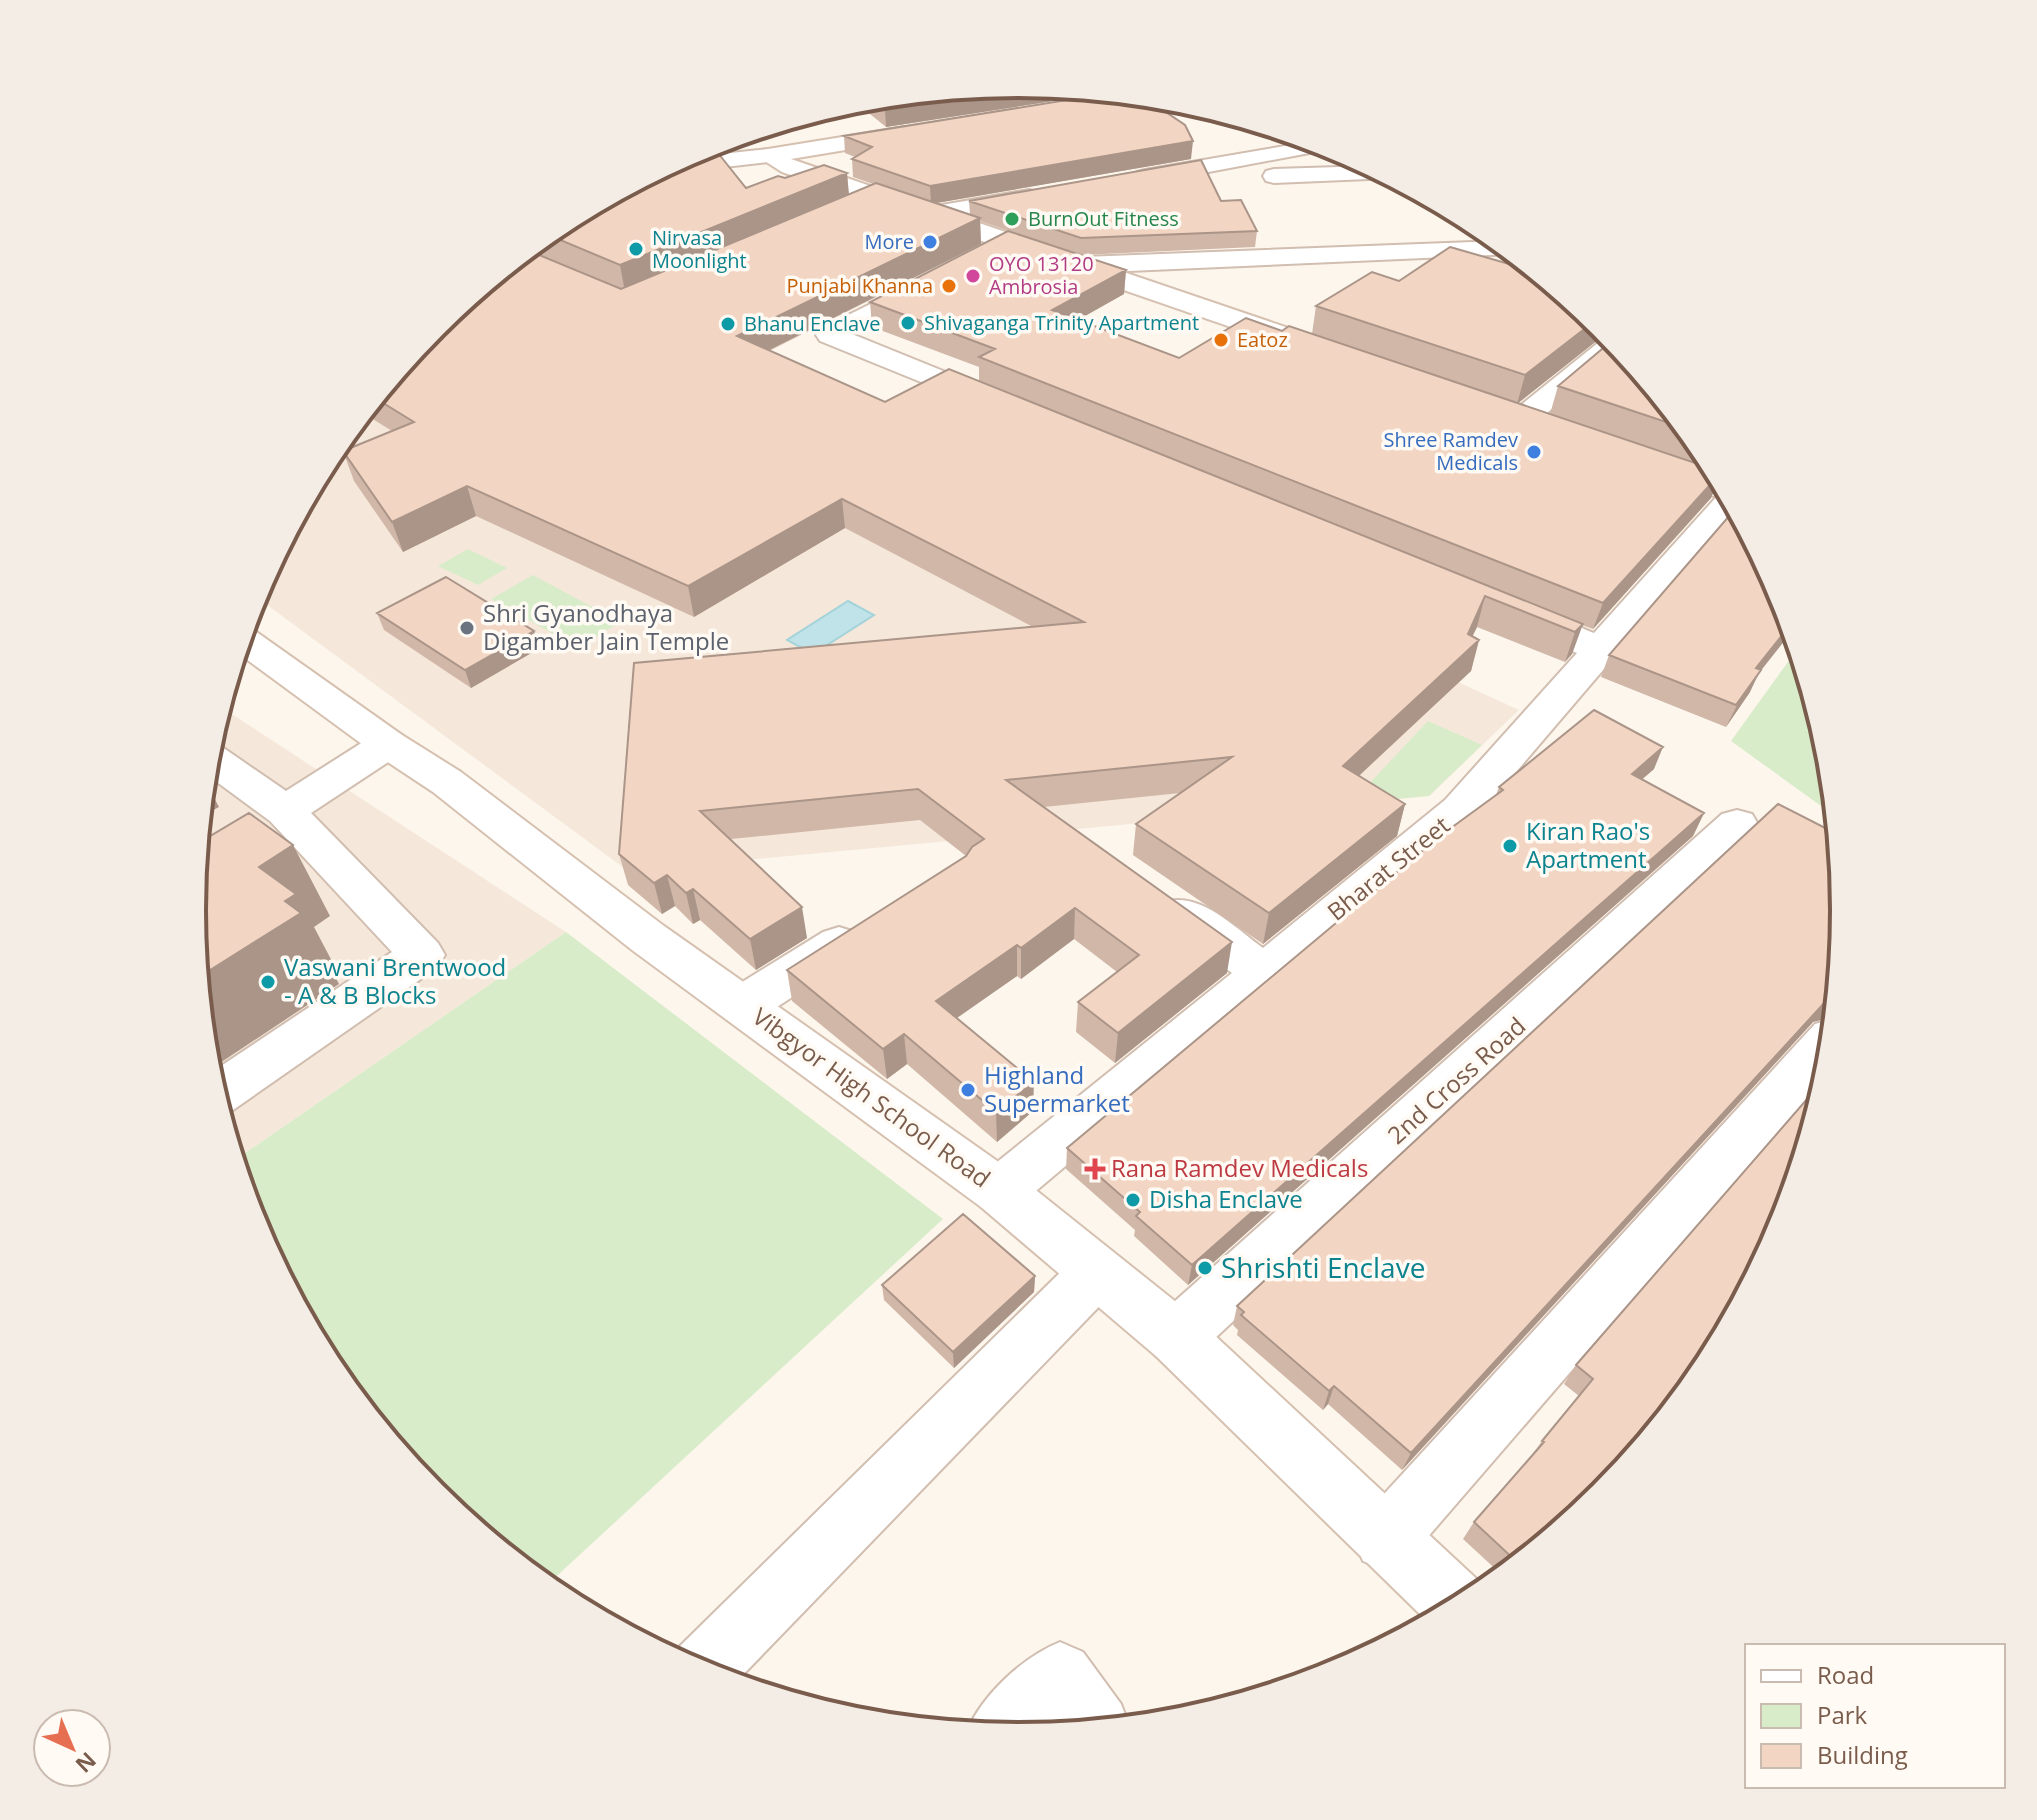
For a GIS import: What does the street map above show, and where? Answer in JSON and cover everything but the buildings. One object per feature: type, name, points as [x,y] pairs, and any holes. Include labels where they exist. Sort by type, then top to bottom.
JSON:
[{"type":"street","points":[[704,162],[768,156],[923,131]]},
{"type":"street","points":[[748,145],[790,167],[1317,347]]},
{"type":"street","points":[[1302,149],[1126,180],[1359,174]]},
{"type":"street","points":[[930,214],[1051,193]]},
{"type":"street","points":[[848,209],[877,197]]},
{"type":"street","points":[[1008,241],[830,335],[1020,412]]},
{"type":"street","points":[[1083,265],[1461,250],[1499,256]]},
{"type":"street","points":[[1522,419],[1605,349]]},
{"type":"street","points":[[1493,409],[1551,429]]},
{"type":"street","points":[[1638,459],[1709,484]]},
{"type":"street","name":"Bharat Street","points":[[999,1191],[1460,810],[1724,508]]},
{"type":"street","points":[[1501,608],[1603,650]]},
{"type":"street","name":"Vibgyor High School Road","points":[[251,646],[470,799],[648,938],[999,1191],[1176,1337],[1449,1598]]},
{"type":"street","points":[[285,811],[388,744]]},
{"type":"street","points":[[220,764],[285,811],[433,968],[232,1112]]},
{"type":"street","name":"2nd Cross Road","points":[[1176,1337],[1737,824]]},
{"type":"street","points":[[1154,894],[1264,972]]},
{"type":"street","points":[[743,1005],[873,922]]},
{"type":"street","points":[[227,1089],[422,955]]},
{"type":"street","points":[[1385,1539],[1818,1053]]},
{"type":"street","points":[[711,1661],[1097,1272]]},
{"type":"street","points":[[1012,1722],[1060,1675],[1090,1718]]},
{"type":"shaded area","points":[[455,326],[684,326],[1519,710],[1429,796],[628,871],[266,604],[290,551],[343,459],[408,375]]},
{"type":"shaded area","points":[[231,713],[566,932],[244,1153],[222,1068],[213,1016],[206,910],[213,804]]},
{"type":"green space","points":[[468,549],[507,568],[478,585],[438,566]]},
{"type":"green space","points":[[533,575],[620,622],[578,648],[491,599]]},
{"type":"green space","points":[[1790,659],[1815,752],[1824,808],[1731,741]]},
{"type":"green space","points":[[1428,721],[1482,745],[1429,796],[1351,803]]},
{"type":"green space","points":[[566,932],[943,1219],[556,1577],[483,1520],[444,1484],[374,1404],[315,1316],[290,1269],[268,1221],[244,1153]]},
{"type":"water","points":[[848,601],[874,615],[813,654],[787,640]]},
{"type":"place","name":"BurnOut Fitness","points":[[1012,219]]},
{"type":"place","name":"More","points":[[930,242]]},
{"type":"place","name":"Nirvasa Moonlight","points":[[636,249]]},
{"type":"place","name":"OYO 13120 Ambrosia","points":[[973,276]]},
{"type":"place","name":"Punjabi Khanna","points":[[949,286]]},
{"type":"place","name":"Shivaganga Trinity Apartment","points":[[908,323]]},
{"type":"place","name":"Bhanu Enclave","points":[[728,324]]},
{"type":"place","name":"Eatoz","points":[[1221,340]]},
{"type":"place","name":"Shree Ramdev Medicals","points":[[1534,452]]},
{"type":"place","name":"Shri Gyanodhaya Digamber Jain Temple","points":[[467,628]]},
{"type":"place","name":"Kiran Rao's Apartment","points":[[1510,846]]},
{"type":"place","name":"Vaswani Brentwood - A & B Blocks","points":[[268,982]]},
{"type":"place","name":"Highland Supermarket","points":[[968,1090]]},
{"type":"place","name":"Rana Ramdev Medicals","points":[[1095,1169]]},
{"type":"place","name":"Disha Enclave","points":[[1133,1200]]},
{"type":"place","name":"Shrishti Enclave","points":[[1205,1268]]}]
